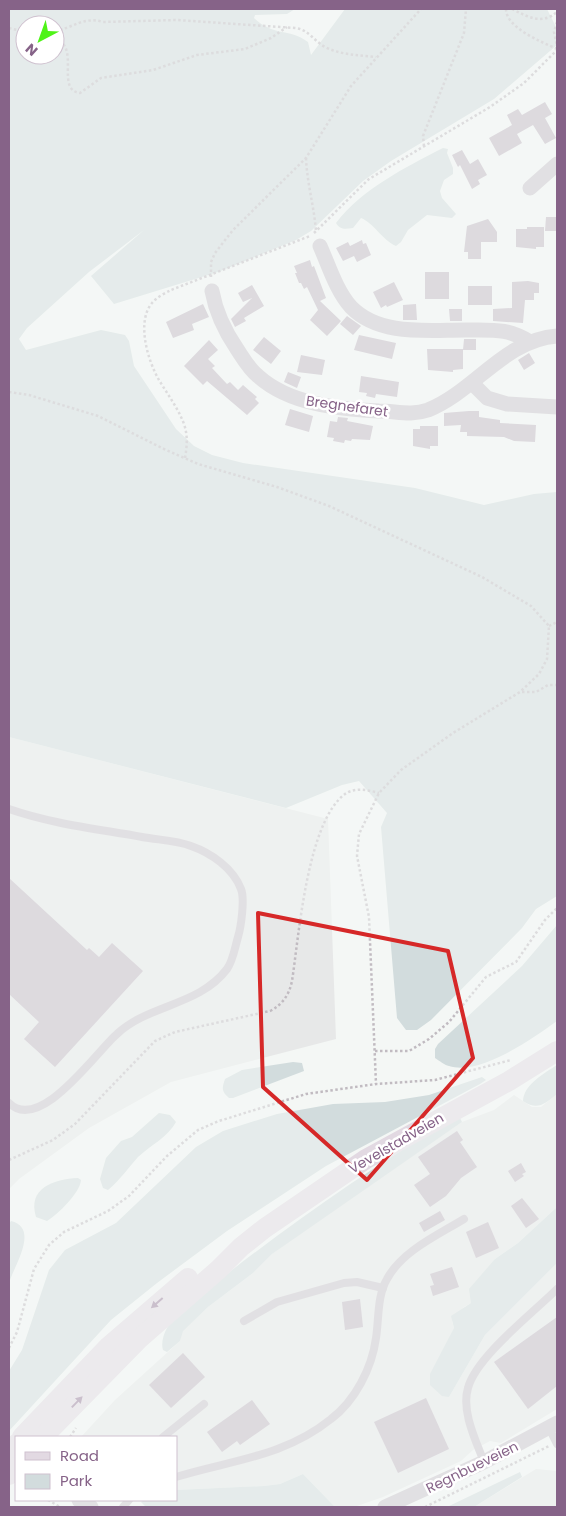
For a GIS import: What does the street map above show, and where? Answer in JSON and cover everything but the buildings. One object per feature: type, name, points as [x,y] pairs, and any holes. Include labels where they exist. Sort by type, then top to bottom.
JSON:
[{"type":"main road","name":"Vevelstadveien","points":[[45,1436],[122,1356],[241,1247],[319,1189],[366,1159],[509,1081],[557,1051]]},
{"type":"main road","name":"Vevelstadveien","points":[[23,1436],[89,1366],[146,1313],[196,1273],[241,1247]]},
{"type":"street","points":[[530,188],[557,164]]},
{"type":"street","points":[[318,239],[337,286],[358,313],[372,322],[391,328],[505,330],[530,342]]},
{"type":"street","name":"Bregnefaret","points":[[211,284],[220,320],[249,367],[267,384],[306,402],[408,414],[426,410],[454,396],[472,384],[508,352],[530,342],[557,336]]},
{"type":"street","points":[[472,384],[487,398],[507,404],[557,407]]},
{"type":"street","name":"Regnbueveien","points":[[385,1507],[484,1462],[553,1426]]},
{"type":"street","points":[[80,1501],[91,1507]]},
{"type":"lane","points":[[9,809],[42,819],[190,845],[219,860],[234,876],[242,890],[241,927],[228,968],[205,991],[143,1016],[118,1032],[54,1099],[38,1108],[25,1110],[12,1106],[9,1103]]},
{"type":"lane","points":[[178,1477],[265,1455],[310,1433],[332,1419],[354,1395],[369,1363],[376,1340],[383,1288],[387,1278],[408,1254],[464,1219]]},
{"type":"lane","points":[[244,1321],[277,1302],[344,1283],[357,1282],[383,1288]]},
{"type":"lane","points":[[484,1462],[468,1412],[467,1389],[475,1372],[488,1355],[557,1289]]},
{"type":"lane","points":[[164,1436],[204,1404]]},
{"type":"lane","points":[[553,1426],[557,1443]]},
{"type":"path","points":[[211,284],[212,262],[215,253],[233,230],[306,158],[351,86],[420,9]]},
{"type":"path","points":[[424,146],[423,136],[464,33],[466,9]]},
{"type":"path","points":[[506,9],[506,14],[512,23],[534,38],[557,48]]},
{"type":"path","points":[[512,9],[529,18],[542,20],[551,17],[557,12]]},
{"type":"path","points":[[65,29],[83,20],[103,22],[177,20],[300,28],[324,47],[339,53],[376,57]]},
{"type":"path","points":[[557,22],[554,32],[557,48]]},
{"type":"path","points":[[65,45],[69,84],[72,90],[80,93],[101,78],[152,70],[198,56],[245,49],[271,38],[287,27]]},
{"type":"path","points":[[306,158],[307,181],[314,206],[318,239]]},
{"type":"path","points":[[9,392],[29,395],[98,416],[173,453],[205,466],[295,493],[346,514],[482,577],[531,606],[549,626],[548,659],[539,674],[520,692],[400,770],[379,793],[359,834],[358,856],[369,917],[376,1084]]},
{"type":"path","points":[[549,626],[557,622]]},
{"type":"path","points":[[520,692],[536,692],[548,685],[557,685]]},
{"type":"path","points":[[375,1051],[410,1050],[429,1040],[449,1022],[486,977],[516,962],[545,920],[557,908]]},
{"type":"path","points":[[9,1348],[17,1332],[34,1269],[49,1244],[73,1226],[108,1211],[129,1196],[189,1136],[207,1125],[278,1102],[334,1089],[448,1078],[513,1059]]},
{"type":"path","points":[[425,1507],[557,1443]]},
{"type":"highlighted area","points":[[258,913],[448,951],[473,1058],[367,1180],[263,1087]]},
{"type":"shaded area","points":[[9,737],[328,819],[336,1039],[171,1082],[89,1128],[19,1179],[9,1189]]},
{"type":"shaded area","points":[[557,1094],[557,1207],[518,1243],[495,1259],[471,1303],[464,1307],[452,1321],[454,1328],[445,1347],[449,1397],[485,1335],[557,1263],[557,1409],[501,1443],[490,1441],[473,1450],[461,1461],[383,1497],[354,1507],[335,1507],[303,1474],[280,1484],[178,1490],[178,1436],[82,1436],[115,1400],[180,1341],[182,1331],[208,1307],[253,1273],[272,1254],[303,1231],[462,1122],[494,1110],[514,1095],[532,1107],[541,1107]]},
{"type":"shaded area","points":[[536,1469],[557,1471],[557,1507],[474,1507]]},
{"type":"green space","points":[[9,9],[295,9],[287,14],[255,15],[254,18],[268,28],[295,35],[308,42],[311,55],[345,9],[547,9],[557,29],[557,45],[494,99],[391,161],[363,181],[311,231],[296,240],[218,272],[114,304],[91,276],[144,230],[89,272],[27,328],[19,339],[26,350],[101,330],[125,335],[129,341],[134,366],[176,429],[194,446],[212,455],[243,463],[415,488],[484,505],[534,494],[557,492],[557,896],[536,909],[522,928],[431,1020],[417,1030],[406,1030],[397,1018],[381,827],[387,813],[359,781],[342,785],[286,808],[9,737]]},
{"type":"green space","points":[[443,148],[448,149],[447,153],[453,168],[453,174],[444,180],[440,191],[442,198],[456,214],[452,218],[427,215],[408,230],[401,242],[396,246],[386,240],[366,220],[361,218],[353,228],[339,227],[336,223],[358,200],[372,189],[400,171]]},
{"type":"green space","points":[[557,925],[557,1021],[506,1054],[476,1066],[462,1068],[449,1066],[435,1058],[435,1049],[438,1044],[522,966]]},
{"type":"green space","points":[[293,1062],[302,1063],[304,1071],[233,1098],[229,1098],[223,1091],[225,1079],[242,1070]]},
{"type":"green space","points":[[557,1065],[557,1094],[537,1106],[523,1101],[524,1095],[531,1084]]},
{"type":"green space","points":[[482,1077],[486,1080],[480,1084],[326,1166],[227,1231],[157,1283],[111,1320],[9,1431],[9,1371],[22,1350],[49,1270],[65,1250],[116,1223],[196,1147],[223,1131],[277,1114],[333,1104],[385,1102],[429,1095]]},
{"type":"green space","points":[[159,1113],[170,1115],[176,1122],[173,1127],[164,1137],[138,1157],[108,1190],[103,1188],[100,1179],[106,1158],[121,1141],[132,1137]]},
{"type":"green space","points":[[460,1118],[462,1122],[272,1254],[253,1273],[208,1307],[183,1331],[180,1341],[167,1352],[163,1350],[164,1334],[171,1321],[245,1260],[303,1217],[391,1157],[452,1119]]},
{"type":"green space","points":[[78,1178],[81,1180],[77,1191],[57,1213],[47,1221],[36,1217],[34,1207],[35,1199],[39,1192],[60,1180]]},
{"type":"green space","points":[[557,1207],[557,1263],[485,1335],[449,1397],[442,1396],[430,1385],[430,1374],[454,1328],[451,1316],[471,1303],[469,1289],[495,1259],[518,1243]]},
{"type":"green space","points":[[11,1221],[19,1225],[24,1231],[24,1239],[23,1248],[9,1283],[9,1224]]},
{"type":"green space","points":[[520,1472],[522,1477],[474,1507],[447,1507]]},
{"type":"green space","points":[[303,1474],[335,1507],[146,1507],[141,1502],[178,1501],[178,1490],[280,1484]]}]
